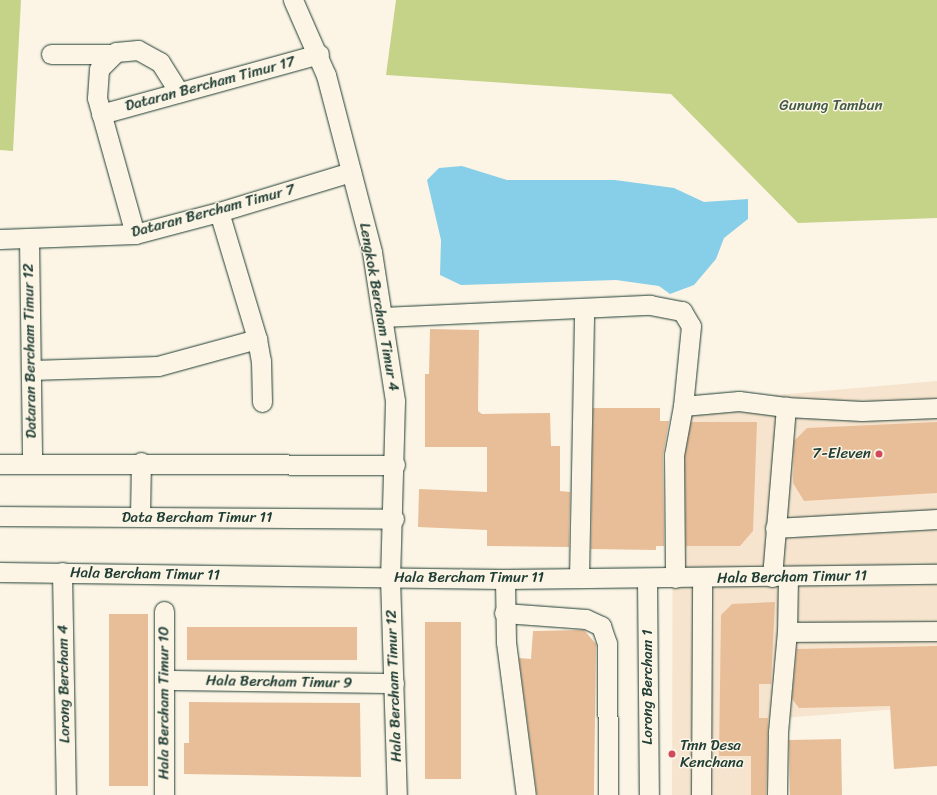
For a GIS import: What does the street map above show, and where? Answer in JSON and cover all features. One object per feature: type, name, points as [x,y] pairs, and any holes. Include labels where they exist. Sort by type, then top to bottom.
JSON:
[{"type":"street","name":"Lengkok Bercham Timur 4","points":[[293,0],[319,54],[372,252],[396,401],[394,519],[390,578]]},
{"type":"street","points":[[51,54],[112,54],[126,49],[150,55],[160,62],[179,92]]},
{"type":"street","points":[[112,54],[99,69],[97,84],[101,114],[135,234]]},
{"type":"street","name":"Dataran Bercham Timur 17","points":[[101,114],[319,54]]},
{"type":"street","name":"Dataran Bercham Timur 7","points":[[0,238],[29,239],[135,234],[219,212],[351,172]]},
{"type":"street","points":[[219,212],[257,339],[262,367],[262,402]]},
{"type":"street","name":"Dataran Bercham Timur 12","points":[[29,239],[32,463]]},
{"type":"street","points":[[382,317],[584,310],[650,305],[668,307],[688,317],[691,326],[683,406],[674,455],[675,578]]},
{"type":"street","points":[[579,578],[584,310]]},
{"type":"street","points":[[31,370],[158,366],[257,339]]},
{"type":"street","points":[[683,406],[739,401],[862,411],[937,408]]},
{"type":"street","points":[[778,795],[778,732],[787,632],[775,528],[786,406]]},
{"type":"street","points":[[140,517],[141,462]]},
{"type":"street","points":[[0,464],[141,462],[395,465]]},
{"type":"street","name":"Data Bercham Timur 11","points":[[0,516],[394,519]]},
{"type":"street","points":[[775,528],[937,519]]},
{"type":"street","name":"Hala Bercham Timur 11","points":[[0,572],[505,579],[702,579],[937,574]]},
{"type":"street","name":"Lorong Bercham 4","points":[[62,572],[66,795]]},
{"type":"street","name":"Hala Bercham Timur 12","points":[[390,578],[397,795]]},
{"type":"street","name":"Lorong Bercham 1","points":[[647,578],[648,795]]},
{"type":"street","points":[[505,579],[504,613],[526,795]]},
{"type":"street","points":[[701,795],[702,579]]},
{"type":"street","name":"Hala Bercham Timur 10","points":[[164,611],[164,795]]},
{"type":"street","points":[[504,613],[586,619],[601,626],[607,643],[608,795]]},
{"type":"street","points":[[787,632],[937,631]]},
{"type":"street","name":"Hala Bercham Timur 9","points":[[165,680],[394,684]]},
{"type":"shaded area","points":[[937,381],[937,706],[782,718],[782,795],[672,795],[673,404]]},
{"type":"green space","points":[[0,0],[21,0],[13,151],[0,150]]},
{"type":"green space","name":"Gunung Tambun","points":[[396,0],[937,0],[937,218],[798,223],[671,94],[386,75]]},
{"type":"water","points":[[462,166],[507,180],[615,180],[674,188],[704,202],[748,199],[748,219],[724,238],[716,259],[694,285],[670,294],[659,286],[616,280],[461,285],[440,275],[441,240],[427,180],[439,168]]},
{"type":"building","points":[[430,329],[479,330],[478,411],[482,414],[550,413],[551,446],[560,446],[560,491],[570,492],[569,547],[487,546],[487,530],[418,527],[419,489],[487,492],[487,447],[425,447],[425,374],[429,374]]},
{"type":"building","points":[[593,408],[660,408],[660,421],[669,421],[663,455],[664,546],[656,546],[656,550],[591,549]]},
{"type":"building","points":[[691,422],[757,422],[753,531],[740,546],[686,546],[685,456]]},
{"type":"building","points":[[937,422],[937,493],[804,501],[793,483],[794,441],[807,428]]},
{"type":"building","points":[[775,602],[771,684],[759,684],[759,718],[768,718],[766,795],[751,795],[751,756],[719,756],[721,615],[732,604]]},
{"type":"building","points":[[109,614],[148,614],[148,786],[109,786]]},
{"type":"building","points":[[425,622],[461,622],[461,779],[425,779]]},
{"type":"building","points":[[187,627],[357,627],[357,660],[187,660]]},
{"type":"building","points":[[584,630],[596,644],[594,795],[537,795],[519,658],[531,659],[533,631]]},
{"type":"building","points":[[937,646],[937,766],[894,769],[890,706],[799,708],[792,699],[797,649]]},
{"type":"building","points":[[189,702],[360,703],[361,777],[184,774],[184,743],[189,743]]},
{"type":"building","points":[[841,739],[842,795],[790,795],[789,740]]},
{"type":"place","name":"7-Eleven","points":[[879,454]]},
{"type":"place","name":"Tmn Desa Kenchana","points":[[672,754]]}]
